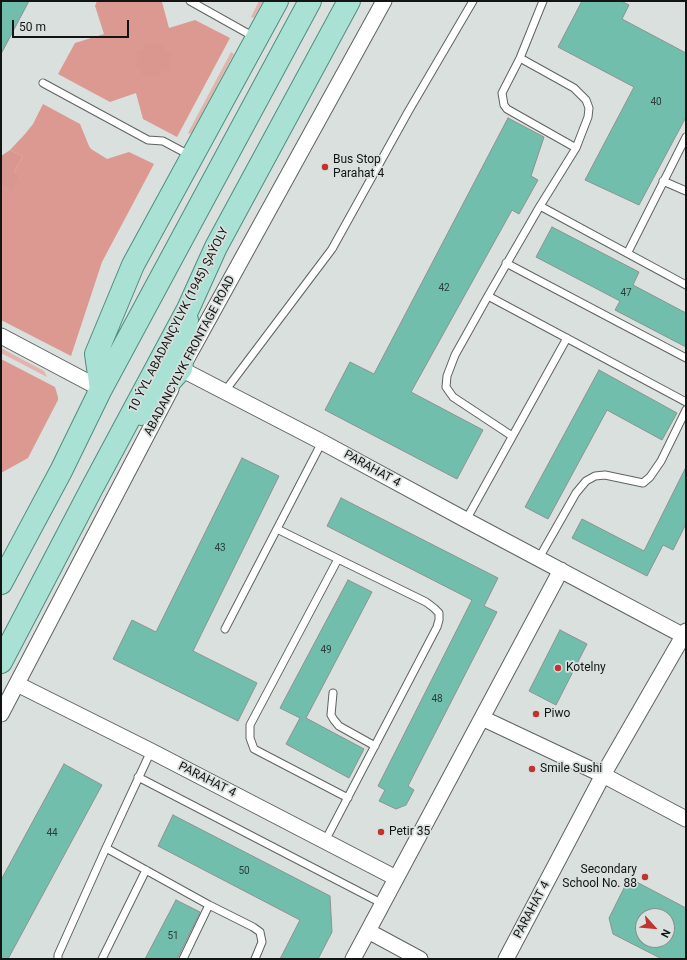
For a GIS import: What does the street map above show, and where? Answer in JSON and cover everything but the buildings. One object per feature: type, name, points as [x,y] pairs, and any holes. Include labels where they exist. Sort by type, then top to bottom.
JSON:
[{"type":"main road","points":[[101,389],[96,354],[133,265],[278,1]]},
{"type":"main road","points":[[1,583],[61,471],[101,389],[310,1]]},
{"type":"main road","name":"10 ÝYL ABADANÇYLYK (1945) ŞAÝOLY","points":[[1,662],[88,495],[188,309],[216,247],[349,1]]},
{"type":"main road","points":[[119,439],[182,370],[188,309]]},
{"type":"street","name":"ABADANCYLYK FRONTAGE ROAD","points":[[1,714],[182,370],[384,1]]},
{"type":"street","points":[[1,336],[101,389]]},
{"type":"street","name":"PARAHAT 4","points":[[182,370],[225,391],[466,520],[685,634],[603,775],[506,959]]},
{"type":"street","points":[[353,959],[561,570]]},
{"type":"street","name":"PARAHAT 4","points":[[17,684],[151,751],[396,878]]},
{"type":"street","points":[[482,718],[603,775],[686,819]]},
{"type":"street","points":[[368,931],[420,959]]},
{"type":"lane","points":[[190,1],[258,39]]},
{"type":"lane","points":[[225,391],[332,249],[404,119],[473,1]]},
{"type":"lane","points":[[543,1],[520,58],[502,93],[504,105],[507,109],[576,148]]},
{"type":"lane","points":[[512,436],[454,397],[446,387],[446,376],[455,355],[506,263],[576,148],[588,117],[589,108],[586,100],[574,88],[520,58]]},
{"type":"lane","points":[[43,83],[148,140],[163,141],[193,157]]},
{"type":"lane","points":[[628,252],[686,137]]},
{"type":"lane","points":[[663,181],[686,191]]},
{"type":"lane","points":[[540,206],[628,252],[686,285]]},
{"type":"lane","points":[[506,263],[686,358]]},
{"type":"lane","points":[[488,296],[686,402]]},
{"type":"lane","points":[[466,520],[567,338]]},
{"type":"lane","points":[[539,558],[572,498],[586,481],[595,476],[605,475],[643,483],[650,477],[661,461],[686,410]]},
{"type":"lane","points":[[225,629],[322,442]]},
{"type":"lane","points":[[277,529],[426,602],[438,613],[439,620],[437,627],[325,841]]},
{"type":"lane","points":[[338,559],[250,724],[250,738],[254,749],[348,798]]},
{"type":"lane","points":[[333,693],[331,714],[334,720],[339,726],[375,746]]},
{"type":"lane","points":[[58,959],[58,955],[151,751]]},
{"type":"lane","points":[[138,777],[383,904]]},
{"type":"lane","points":[[106,848],[260,932],[262,942],[256,959]]},
{"type":"lane","points":[[102,959],[146,870]]},
{"type":"lane","points":[[183,959],[209,904]]},
{"type":"shaded area","points":[[97,1],[160,1],[162,2],[169,28],[195,20],[230,38],[177,137],[143,119],[136,93],[110,102],[58,74],[75,43],[104,34],[95,6]]},
{"type":"shaded area","points":[[259,1],[263,1],[254,18],[251,17]]},
{"type":"shaded area","points":[[147,42],[154,45],[162,43],[164,50],[171,54],[168,61],[170,69],[162,71],[159,78],[152,75],[144,77],[141,70],[134,66],[138,59],[136,51],[143,49]]},
{"type":"shaded area","points":[[231,52],[234,54],[192,132],[190,134],[188,133]]},
{"type":"shaded area","points":[[43,104],[80,124],[91,149],[107,159],[129,152],[154,164],[102,262],[71,356],[1,320],[1,190],[3,186],[20,176],[14,172],[23,156],[10,150],[33,124]]},
{"type":"shaded area","points":[[10,150],[23,156],[14,172],[20,175],[12,190],[3,186],[1,190],[1,156]]},
{"type":"shaded area","points":[[1,348],[44,371],[47,377],[1,353]]},
{"type":"shaded area","points":[[1,359],[55,387],[58,400],[28,458],[1,473]]},
{"type":"place","name":"Bus Stop Parahat 4","points":[[325,167]]},
{"type":"place","name":"Kotelny","points":[[558,668]]},
{"type":"place","name":"Piwo","points":[[536,714]]},
{"type":"place","name":"Smile Sushi","points":[[532,769]]},
{"type":"place","name":"Petir 35","points":[[381,832]]},
{"type":"place","name":"Secondary School No. 88","points":[[645,877]]}]
